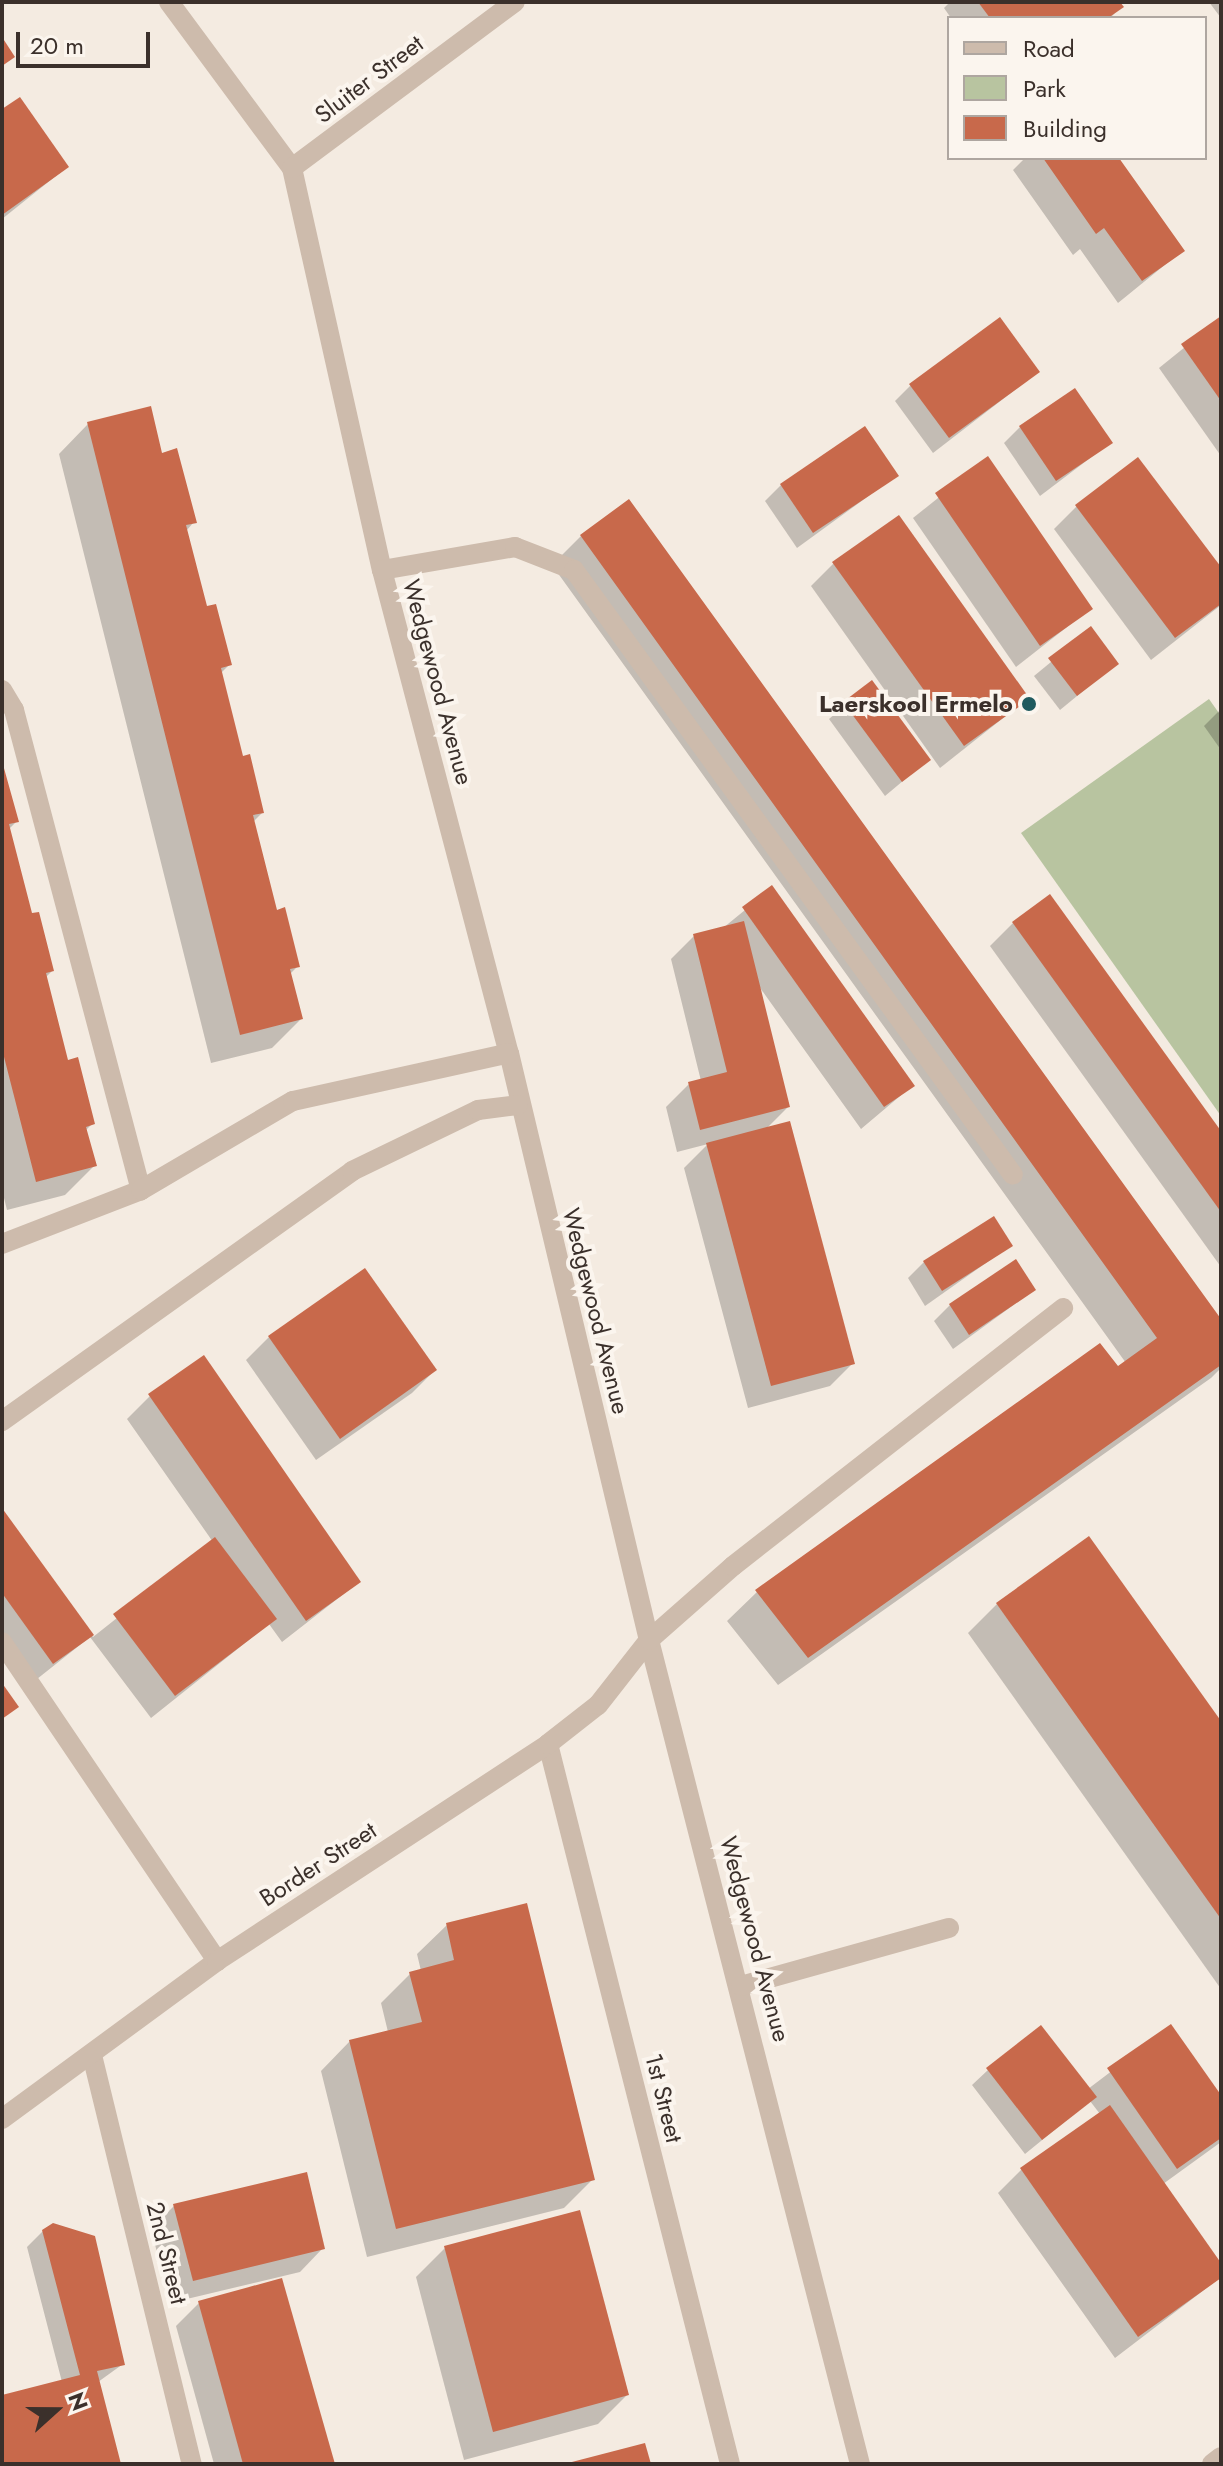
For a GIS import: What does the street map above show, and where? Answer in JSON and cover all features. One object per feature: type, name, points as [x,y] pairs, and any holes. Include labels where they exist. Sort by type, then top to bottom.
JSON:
[{"type":"street","points":[[169,2],[292,168]]},
{"type":"street","name":"Sluiter Street","points":[[292,168],[515,2]]},
{"type":"street","name":"Wedgewood Avenue","points":[[292,168],[382,570],[509,1053],[518,1105],[649,1640],[741,1986],[860,2464]]},
{"type":"street","points":[[382,570],[515,547],[574,570],[1013,1175]]},
{"type":"street","points":[[2,690],[14,710],[141,1190]]},
{"type":"street","points":[[2,1244],[141,1190],[293,1101],[509,1053]]},
{"type":"street","points":[[2,1421],[352,1171],[478,1110],[518,1105]]},
{"type":"street","name":"Border Street","points":[[2,2119],[217,1961],[548,1744],[598,1705],[649,1640],[733,1566],[1063,1308]]},
{"type":"street","points":[[2,1642],[217,1961]]},
{"type":"street","name":"1st Street","points":[[548,1744],[730,2464]]},
{"type":"street","points":[[741,1986],[949,1928]]},
{"type":"street","name":"2nd Street","points":[[92,2055],[192,2464]]},
{"type":"street","points":[[1212,2464],[1221,2457]]},
{"type":"green space","points":[[1209,699],[1221,716],[1221,1116],[1021,833]]},
{"type":"building","points":[[978,2],[1120,2],[1124,7],[1111,16],[988,16]]},
{"type":"building","points":[[2,37],[15,57],[2,66]]},
{"type":"building","points":[[20,97],[69,167],[2,215],[2,109]]},
{"type":"building","points":[[1044,160],[1120,160],[1185,251],[1142,281],[1104,228],[1096,234]]},
{"type":"building","points":[[1221,316],[1221,401],[1181,344]]},
{"type":"building","points":[[1000,317],[1040,372],[949,438],[909,384]]},
{"type":"building","points":[[1075,388],[1113,443],[1056,481],[1019,426]]},
{"type":"building","points":[[151,406],[162,453],[177,448],[197,523],[186,525],[207,606],[216,604],[232,665],[221,668],[243,756],[250,754],[264,813],[253,815],[277,910],[285,907],[300,967],[290,969],[303,1019],[240,1035],[87,422]]},
{"type":"building","points":[[865,426],[899,476],[813,533],[780,484]]},
{"type":"building","points":[[988,456],[1093,609],[1040,646],[935,493]]},
{"type":"building","points":[[1138,457],[1221,567],[1221,604],[1175,638],[1075,505]]},
{"type":"building","points":[[629,499],[1221,1319],[1221,1365],[808,1658],[755,1590],[1100,1343],[1118,1366],[1157,1338],[580,535]]},
{"type":"building","points":[[899,515],[1030,699],[964,746],[832,562]]},
{"type":"building","points":[[1091,626],[1119,664],[1077,696],[1048,658]]},
{"type":"building","points":[[872,680],[931,760],[902,782],[843,702]]},
{"type":"building","points":[[2,761],[19,822],[9,824],[32,913],[39,912],[54,971],[46,973],[68,1060],[78,1057],[95,1124],[86,1127],[97,1166],[36,1182],[2,1049]]},
{"type":"building","points":[[772,885],[915,1086],[884,1107],[742,907]]},
{"type":"building","points":[[1050,894],[1221,1131],[1221,1212],[1012,922]]},
{"type":"building","points":[[744,921],[790,1107],[700,1130],[688,1082],[727,1072],[693,934]]},
{"type":"building","points":[[790,1121],[855,1364],[771,1386],[706,1143]]},
{"type":"building","points":[[994,1216],[1013,1246],[942,1291],[923,1261]]},
{"type":"building","points":[[1016,1259],[1036,1290],[969,1335],[949,1304]]},
{"type":"building","points":[[365,1268],[437,1370],[340,1439],[268,1336]]},
{"type":"building","points":[[204,1355],[361,1582],[306,1621],[148,1394]]},
{"type":"building","points":[[2,1508],[94,1635],[53,1664],[2,1593]]},
{"type":"building","points":[[1089,1536],[1221,1721],[1221,1919],[996,1603]]},
{"type":"building","points":[[215,1537],[277,1619],[175,1696],[113,1614]]},
{"type":"building","points":[[2,1683],[19,1707],[2,1719]]},
{"type":"building","points":[[527,1903],[595,2180],[396,2229],[349,2040],[422,2022],[409,1972],[454,1960],[446,1923]]},
{"type":"building","points":[[1171,2024],[1221,2095],[1221,2138],[1177,2169],[1107,2068]]},
{"type":"building","points":[[1041,2025],[1097,2097],[1042,2140],[986,2068]]},
{"type":"building","points":[[1110,2105],[1221,2263],[1221,2278],[1138,2337],[1020,2168]]},
{"type":"building","points":[[307,2172],[325,2249],[193,2281],[173,2204]]},
{"type":"building","points":[[580,2210],[629,2395],[493,2432],[444,2246]]},
{"type":"building","points":[[53,2223],[95,2236],[125,2365],[97,2371],[121,2464],[2,2464],[2,2395],[80,2375],[42,2230]]},
{"type":"building","points":[[282,2278],[335,2464],[243,2464],[198,2301]]},
{"type":"building","points":[[645,2443],[651,2464],[568,2464],[568,2463]]},
{"type":"place","name":"Laerskool Ermelo","points":[[1029,704]]}]
